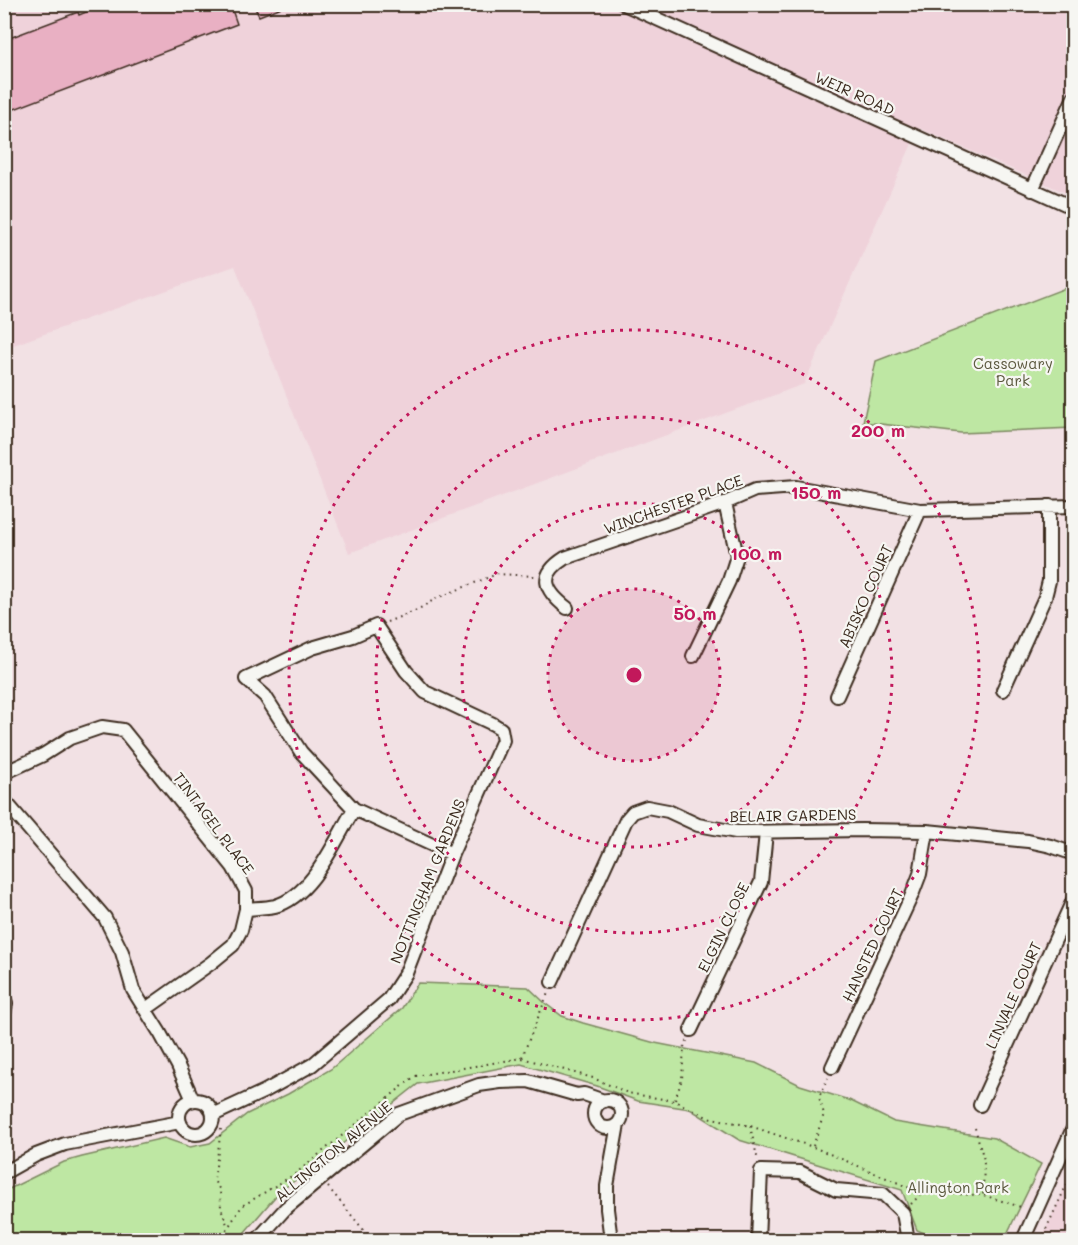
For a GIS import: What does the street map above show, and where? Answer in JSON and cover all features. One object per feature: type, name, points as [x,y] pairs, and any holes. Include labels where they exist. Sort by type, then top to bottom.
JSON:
[{"type":"street","name":"WEIR ROAD","points":[[624,4],[1074,208]]},
{"type":"street","points":[[1032,189],[1074,97]]},
{"type":"street","name":"WINCHESTER PLACE","points":[[547,577],[553,566],[565,558],[725,503],[755,490],[796,487],[920,510],[1074,506]]},
{"type":"street","points":[[693,657],[729,580],[737,556],[725,503]]},
{"type":"street","points":[[1003,690],[1045,597],[1049,581],[1049,506]]},
{"type":"street","name":"ABISKO COURT","points":[[837,696],[920,510]]},
{"type":"street","points":[[547,577],[547,588],[553,597],[567,608]]},
{"type":"street","points":[[376,626],[353,636],[312,648],[246,679],[265,696],[300,752],[354,809],[452,854]]},
{"type":"street","name":"NOTTINGHAM GARDENS","points":[[213,1115],[265,1091],[312,1065],[389,999],[406,973],[452,854],[503,740],[501,729],[425,692],[406,671],[376,626]]},
{"type":"street","name":"TINTAGEL PLACE","points":[[4,773],[43,756],[70,738],[102,727],[123,730],[233,867],[246,891],[246,909],[241,930],[233,945],[212,963],[146,1009]]},
{"type":"street","points":[[4,800],[105,918],[122,952],[133,990],[178,1066],[193,1100]]},
{"type":"street","name":"BELAIR GARDENS","points":[[552,982],[618,838],[633,812],[647,807],[719,830],[766,833],[862,830],[927,831],[1028,841],[1074,854]]},
{"type":"street","points":[[246,909],[276,905],[299,894],[314,876],[354,809]]},
{"type":"street","name":"HANSTED COURT","points":[[832,1067],[912,895],[920,874],[927,831]]},
{"type":"street","name":"ELGIN CLOSE","points":[[691,1030],[762,882],[766,833]]},
{"type":"street","name":"LINVALE COURT","points":[[980,1105],[1074,898]]},
{"type":"street","points":[[4,999],[6,1003],[4,1014]]},
{"type":"street","name":"ALLINGTON AVENUE","points":[[257,1240],[286,1208],[399,1114],[479,1085],[528,1081],[604,1101]]},
{"type":"street","points":[[577,1095],[594,1113],[599,1125],[612,1126]]},
{"type":"street","points":[[193,1100],[206,1103],[213,1115],[210,1128],[198,1135],[184,1130],[179,1118],[182,1108],[193,1100]]},
{"type":"street","points":[[594,1113],[596,1107],[604,1101],[613,1101],[620,1107],[622,1116],[612,1126],[607,1197],[611,1240]]},
{"type":"street","points":[[4,1173],[36,1155],[65,1144],[180,1122]]},
{"type":"street","points":[[1023,1240],[1074,1126]]},
{"type":"street","points":[[758,1240],[761,1171],[800,1172],[836,1190],[883,1194],[903,1213],[908,1240]]},
{"type":"path","points":[[376,626],[496,574],[547,577]]},
{"type":"path","points":[[522,1059],[552,982]]},
{"type":"path","points":[[675,1101],[682,1078],[684,1047],[691,1030]]},
{"type":"path","points":[[813,1147],[824,1114],[819,1097],[832,1067]]},
{"type":"path","points":[[750,1126],[761,1171]]},
{"type":"path","points":[[975,1128],[984,1160],[983,1195]]},
{"type":"path","points":[[221,1129],[214,1180],[220,1190],[221,1208],[228,1227]]},
{"type":"path","points":[[1041,1240],[1074,1169]]},
{"type":"path","points":[[321,1178],[372,1240]]},
{"type":"path","points":[[903,1213],[922,1193]]},
{"type":"shaded area","points":[[4,5],[1073,5],[1073,196],[919,128],[804,384],[349,553],[235,266],[5,348]]},
{"type":"shaded area","points":[[1073,1169],[1073,1240],[1041,1240]]},
{"type":"green space","name":"Cassowary Park","points":[[1073,285],[1073,428],[961,433],[863,422],[876,361]]},
{"type":"green space","name":"Allington Park","points":[[418,983],[528,987],[562,1016],[655,1043],[756,1063],[800,1085],[849,1100],[894,1122],[994,1138],[1041,1164],[1004,1240],[940,1240],[917,1230],[902,1190],[739,1140],[690,1109],[638,1101],[597,1086],[521,1064],[418,1084],[280,1191],[238,1240],[5,1240],[5,1191],[64,1162],[82,1157],[164,1138],[190,1147],[210,1143],[247,1114],[331,1069],[402,1008]]},
{"type":"building","points":[[105,4],[230,4],[237,24],[4,113],[4,40]]},
{"type":"building","points":[[253,4],[287,4],[287,5],[259,16]]}]
